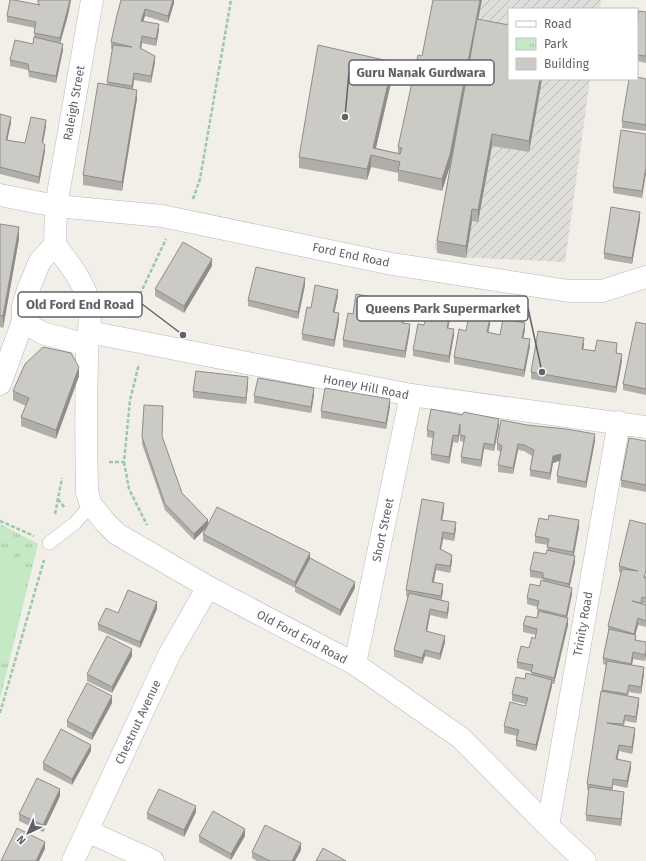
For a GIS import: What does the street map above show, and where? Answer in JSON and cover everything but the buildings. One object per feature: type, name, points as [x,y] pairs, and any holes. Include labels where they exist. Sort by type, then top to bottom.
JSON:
[{"type":"street","name":"Raleigh Street","points":[[56,206],[92,0]]},
{"type":"street","name":"Ford End Road","points":[[0,195],[56,206],[162,216],[392,264],[569,291],[602,291],[646,277]]},
{"type":"street","points":[[0,384],[24,321],[23,306],[28,290],[40,261],[55,244],[56,206]]},
{"type":"street","name":"Old Ford End Road","points":[[55,244],[78,276],[88,300],[90,326],[88,339],[87,492],[91,505],[105,522],[117,534],[208,587],[355,664],[461,738],[548,826],[585,861]]},
{"type":"street","points":[[24,321],[42,333],[88,339]]},
{"type":"street","name":"Honey Hill Road","points":[[88,339],[411,395],[619,422],[646,427]]},
{"type":"street","name":"Short Street","points":[[355,664],[411,395]]},
{"type":"street","name":"Trinity Road","points":[[548,826],[619,422]]},
{"type":"street","name":"Chestnut Avenue","points":[[73,861],[170,655],[208,587]]},
{"type":"street","points":[[87,831],[153,861]]},
{"type":"lane","points":[[49,543],[75,523],[91,505]]},
{"type":"path","points":[[192,200],[200,179],[231,0]]},
{"type":"path","points":[[133,320],[135,305],[167,237]]},
{"type":"path","points":[[109,462],[124,462],[130,400],[140,364],[134,359]]},
{"type":"path","points":[[0,713],[49,543],[63,475]]},
{"type":"path","points":[[58,498],[66,510]]},
{"type":"path","points":[[0,521],[49,543]]},
{"type":"shaded area","points":[[482,0],[601,0],[600,8],[508,8],[508,80],[590,80],[565,262],[458,257],[434,250]]},
{"type":"green space","points":[[0,524],[38,544],[0,699]]},
{"type":"green space","points":[[0,560],[26,574],[17,629],[0,665]]},
{"type":"place","name":"Guru Nanak Gurdwara","points":[[345,117]]},
{"type":"place","name":"Old Ford End Road","points":[[183,335]]},
{"type":"place","name":"Queens Park Supermarket","points":[[542,372]]}]
